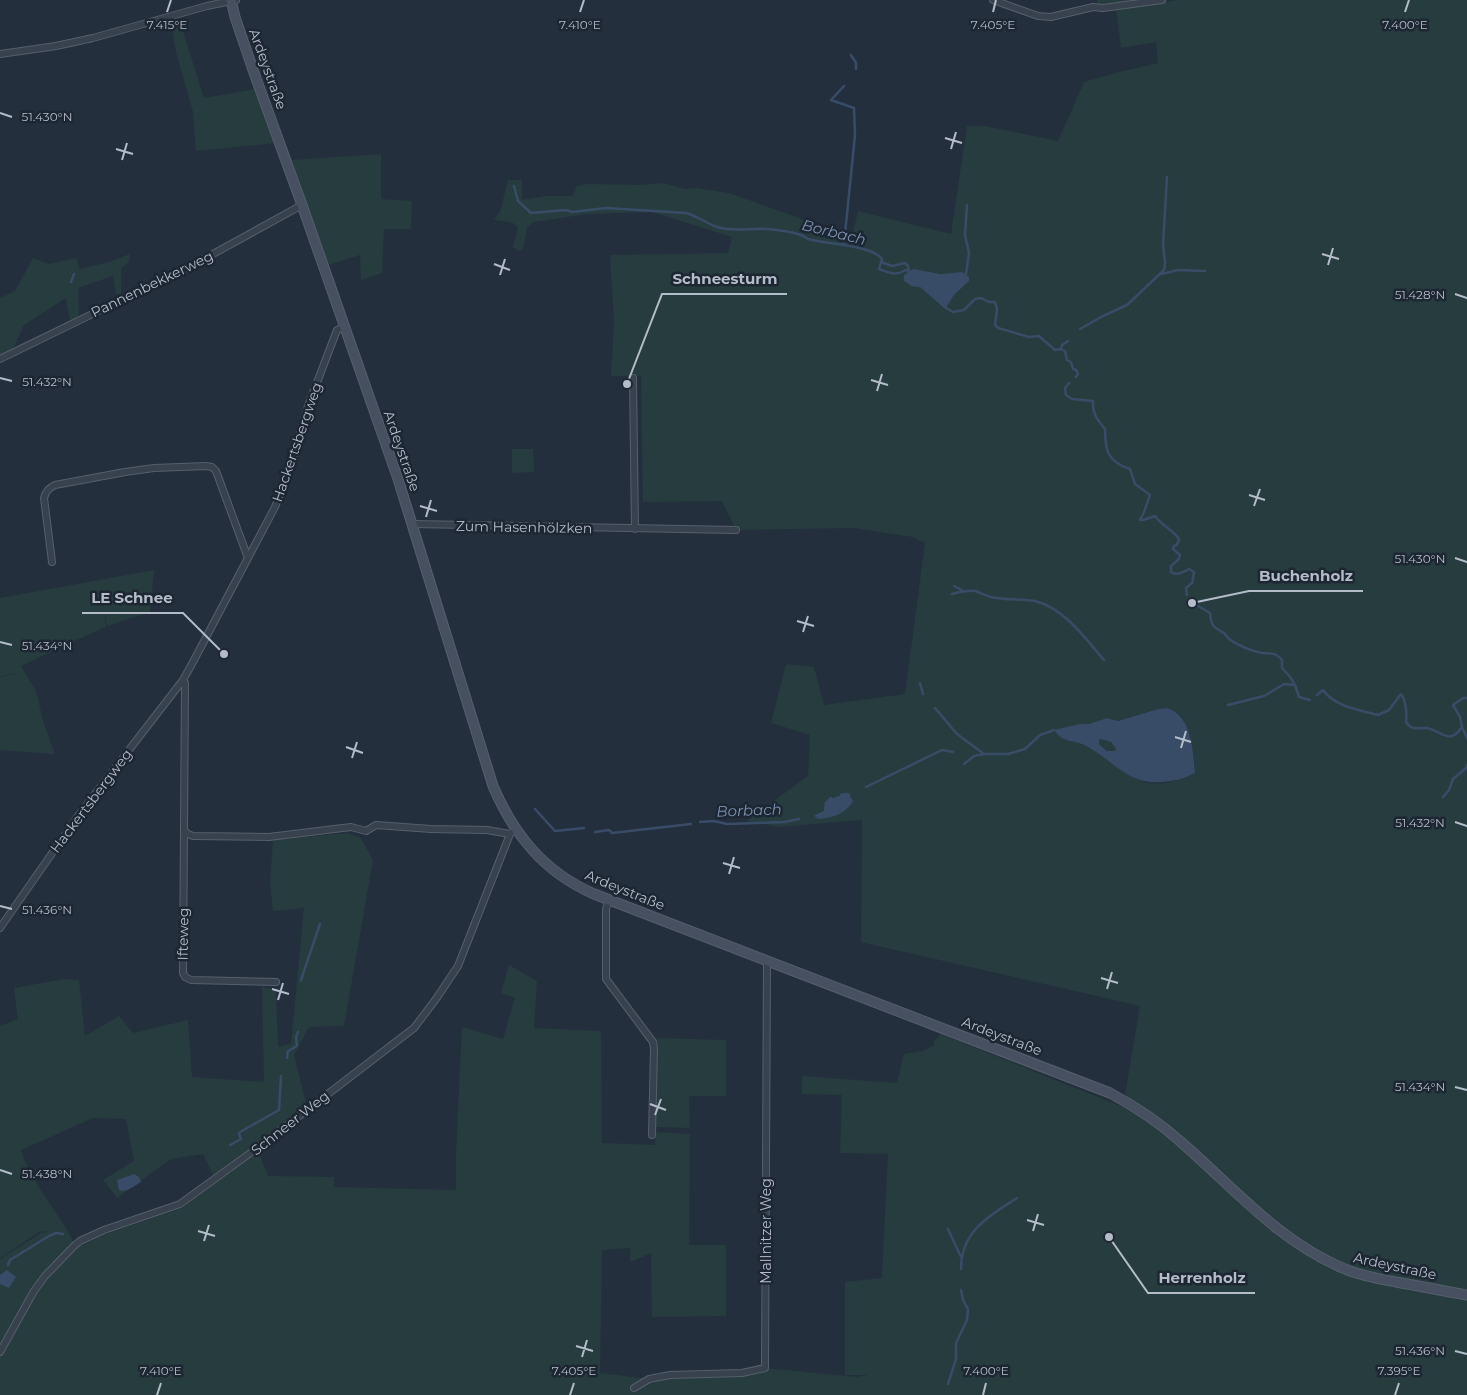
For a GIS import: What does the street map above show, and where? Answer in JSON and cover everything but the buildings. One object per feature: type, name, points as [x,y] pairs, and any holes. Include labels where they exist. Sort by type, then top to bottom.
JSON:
[{"type":"main road","name":"Ardeystraße","points":[[233,0],[235,17],[252,70],[302,205],[412,524],[493,786],[512,831],[558,873],[583,889],[1072,1078],[1110,1093],[1129,1103],[1181,1142],[1277,1229],[1308,1251],[1340,1267],[1374,1278],[1467,1295]]},
{"type":"street","points":[[0,54],[56,46],[93,38],[233,0]]},
{"type":"street","points":[[994,0],[1038,16],[1052,17],[1093,7],[1103,8],[1162,0]]},
{"type":"street","name":"Pannenbekkerweg","points":[[0,358],[193,265],[302,205]]},
{"type":"street","name":"Hackertsbergweg","points":[[1,926],[78,816],[183,680],[285,484],[308,406],[338,330],[344,327]]},
{"type":"street","points":[[633,378],[635,529]]},
{"type":"street","points":[[52,562],[44,498],[45,492],[49,488],[55,485],[125,472],[154,468],[206,466],[212,467],[216,471],[248,558]]},
{"type":"street","name":"Zum Hasenhölzken","points":[[412,524],[736,530]]},
{"type":"street","points":[[183,680],[185,683],[184,830],[188,834],[193,836],[269,837],[351,828],[366,831],[376,825],[431,829],[512,831]]},
{"type":"street","name":"Ifteweg","points":[[184,830],[183,974],[192,980],[276,982]]},
{"type":"street","name":"Schneer Weg","points":[[0,1352],[34,1291],[45,1276],[80,1240],[180,1204],[260,1146],[414,1028],[458,966],[512,831]]},
{"type":"street","points":[[609,900],[606,909],[606,979],[653,1042],[652,1135]]},
{"type":"street","name":"Mallnitzer Weg","points":[[634,1388],[649,1378],[670,1375],[742,1373],[765,1368],[767,961]]},
{"type":"green space","points":[[1097,0],[1144,0],[1105,6],[1097,5]]},
{"type":"green space","points":[[1180,0],[1467,0],[1467,1395],[0,1395],[0,1259],[41,1233],[51,1231],[39,1232],[0,1258],[0,1026],[18,1019],[14,988],[64,979],[79,980],[85,1036],[119,1016],[133,1033],[188,1020],[192,1077],[264,1082],[262,987],[276,991],[278,1047],[291,1044],[304,908],[273,911],[270,883],[273,840],[348,833],[361,838],[373,860],[344,1026],[309,1027],[294,1055],[307,1107],[213,1175],[203,1154],[171,1159],[117,1198],[103,1180],[134,1161],[126,1119],[93,1118],[21,1150],[32,1175],[76,1246],[182,1208],[258,1151],[268,1176],[334,1177],[334,1187],[456,1190],[462,1027],[503,1039],[515,998],[501,993],[509,965],[537,981],[534,1028],[601,1031],[602,1143],[655,1145],[656,1132],[690,1134],[689,1245],[726,1245],[726,1316],[652,1317],[651,1253],[630,1261],[630,1248],[602,1250],[600,1373],[649,1379],[742,1373],[765,1368],[856,1377],[869,1375],[845,1375],[845,1282],[882,1278],[888,1154],[840,1153],[842,1095],[802,1094],[802,1076],[897,1083],[904,1054],[923,1051],[934,1045],[934,1041],[941,1034],[1123,1107],[1140,1006],[861,942],[862,820],[780,827],[746,821],[808,776],[810,735],[771,723],[786,664],[814,667],[824,705],[905,694],[925,543],[913,537],[854,528],[736,530],[722,501],[643,502],[641,376],[611,376],[614,323],[610,255],[728,253],[732,237],[652,212],[587,214],[534,222],[527,228],[523,249],[519,251],[513,247],[518,228],[516,225],[494,219],[500,212],[508,180],[522,180],[522,200],[546,196],[573,196],[577,186],[588,184],[641,185],[663,183],[685,189],[696,188],[729,193],[852,237],[858,211],[951,234],[967,126],[985,126],[1058,141],[1084,82],[1158,63],[1156,42],[1121,48],[1116,8]],"holes":[[[962,272],[969,281],[954,295],[946,308],[921,286],[912,285],[908,281],[929,273]],[[1167,708],[1181,718],[1186,726],[1192,745],[1195,773],[1175,781],[1159,783],[1146,782],[1135,778],[1100,754],[1084,745],[1064,738],[1054,730],[1089,724],[1107,718],[1118,721]]]},
{"type":"green space","points":[[179,19],[204,98],[255,89],[275,143],[196,151],[193,112],[176,52],[171,21]]},
{"type":"green space","points":[[381,154],[381,199],[412,201],[411,229],[384,229],[382,273],[361,280],[360,255],[328,265],[292,160]]},
{"type":"green space","points":[[130,254],[129,262],[121,268],[121,294],[116,294],[113,276],[78,288],[79,318],[70,322],[66,298],[24,325],[13,349],[0,355],[0,298],[15,291],[33,258],[49,264],[76,258],[80,269],[109,262]]},
{"type":"green space","points":[[512,449],[533,449],[534,472],[512,473]]},
{"type":"green space","points":[[154,570],[150,612],[107,626],[104,610],[106,627],[21,666],[36,691],[44,724],[55,754],[0,750],[0,677],[17,673],[0,676],[0,598]]},
{"type":"green space","points":[[1101,739],[1111,742],[1116,749],[1115,752],[1108,751],[1099,744]]},
{"type":"green space","points":[[657,1038],[726,1040],[726,1096],[689,1096],[690,1128],[656,1127]]},
{"type":"water","points":[[914,269],[940,274],[962,272],[969,277],[969,281],[954,295],[946,308],[921,286],[912,285],[905,280],[905,276],[909,271]]},
{"type":"water","points":[[1167,708],[1182,718],[1190,735],[1195,773],[1166,782],[1150,782],[1139,779],[1120,770],[1084,745],[1061,737],[1054,730],[1080,724],[1089,724],[1107,718],[1118,721]],"holes":[[[1101,739],[1111,742],[1116,749],[1115,751],[1107,751],[1099,744]]]},
{"type":"water","points":[[846,794],[853,801],[846,810],[832,817],[817,819],[816,816],[825,812],[826,803],[829,799]]},
{"type":"water","points":[[134,1174],[139,1177],[141,1182],[128,1190],[119,1190],[117,1180]]},
{"type":"water","points":[[7,1270],[16,1277],[9,1288],[0,1284],[0,1275]]},
{"type":"waterway","points":[[851,55],[856,63],[856,69]]},
{"type":"waterway","points":[[844,86],[831,100],[854,108],[855,135],[844,244]]},
{"type":"waterway","points":[[1080,329],[1127,305],[1164,270],[1163,245],[1167,177]]},
{"type":"waterway","name":"Borbach","points":[[514,186],[518,201],[531,213],[566,210],[572,212],[606,208],[686,213],[723,228],[736,230],[767,229],[791,232],[816,241],[869,251],[877,254],[882,259],[879,269],[893,273],[909,271],[905,276],[905,280],[912,285],[921,286],[953,312],[964,310],[975,299],[981,298],[989,302],[995,302],[997,309],[995,325],[998,328],[1029,337],[1039,336],[1055,350],[1061,349],[1065,351],[1067,360],[1071,362],[1073,369],[1078,374],[1076,377]]},
{"type":"waterway","points":[[966,274],[969,253],[965,235],[967,205]]},
{"type":"waterway","points":[[881,262],[892,266],[905,263],[909,271]]},
{"type":"waterway","points":[[1162,274],[1178,270],[1205,271]]},
{"type":"waterway","points":[[71,282],[74,274]]},
{"type":"waterway","points":[[1061,349],[1062,345],[1068,341]]},
{"type":"waterway","name":"Borbach","points":[[1069,383],[1065,388],[1066,395],[1072,399],[1093,401],[1095,413],[1105,429],[1109,455],[1117,463],[1130,469],[1135,484],[1150,495],[1140,520],[1155,516],[1179,539],[1173,549],[1180,555],[1179,559],[1171,566],[1171,572],[1178,574],[1189,569],[1194,572],[1192,583],[1186,588],[1187,595]]},
{"type":"waterway","points":[[954,586],[963,591]]},
{"type":"waterway","points":[[952,594],[975,591],[994,598],[1030,600],[1046,605],[1074,625],[1104,660]]},
{"type":"waterway","name":"Borbach","points":[[1193,603],[1210,613],[1213,626],[1240,646],[1253,651],[1278,656],[1282,660],[1282,668],[1295,685]]},
{"type":"waterway","points":[[920,683],[923,694]]},
{"type":"waterway","name":"Borbach","points":[[1228,705],[1264,696],[1284,684],[1295,685],[1299,697],[1310,700]]},
{"type":"waterway","name":"Borbach","points":[[1317,695],[1323,690],[1328,696],[1341,704],[1378,715],[1389,710],[1401,694],[1405,704],[1406,722],[1409,725],[1413,728],[1427,728],[1445,736],[1453,736],[1462,727],[1460,717],[1453,705],[1463,698],[1467,698]]},
{"type":"waterway","points":[[935,708],[957,734],[984,754]]},
{"type":"waterway","points":[[1462,727],[1467,738]]},
{"type":"waterway","name":"Borbach","points":[[964,764],[974,756],[1008,754],[1025,749],[1040,735],[1054,730]]},
{"type":"waterway","name":"Borbach","points":[[866,787],[942,750],[953,752]]},
{"type":"waterway","points":[[1443,797],[1449,790],[1453,779],[1467,765]]},
{"type":"waterway","name":"Borbach","points":[[841,795],[849,795]]},
{"type":"waterway","name":"Borbach","points":[[816,816],[825,812],[826,803],[831,798]]},
{"type":"waterway","name":"Borbach","points":[[535,809],[555,831],[584,828]]},
{"type":"waterway","name":"Borbach","points":[[700,822],[714,821],[727,824],[784,822],[799,819]]},
{"type":"waterway","name":"Borbach","points":[[595,832],[609,830],[612,833],[691,824]]},
{"type":"waterway","points":[[301,980],[320,924]]},
{"type":"waterway","points":[[287,1058],[288,1051],[297,1046],[296,1037],[298,1032]]},
{"type":"waterway","points":[[230,1145],[241,1139],[240,1132],[279,1110],[281,1076]]},
{"type":"waterway","points":[[961,1269],[962,1256],[971,1235],[987,1218],[1017,1198]]},
{"type":"waterway","points":[[948,1229],[961,1257]]},
{"type":"waterway","points":[[8,1265],[10,1260],[49,1236],[56,1233],[63,1234]]},
{"type":"waterway","points":[[948,1384],[956,1359],[956,1343],[967,1320],[968,1309],[963,1300],[961,1290]]},
{"type":"place","name":"Schneesturm","points":[[627,384]]},
{"type":"place","name":"Buchenholz","points":[[1192,603]]},
{"type":"place","name":"LE Schnee","points":[[224,654]]},
{"type":"place","name":"Herrenholz","points":[[1109,1237]]}]
